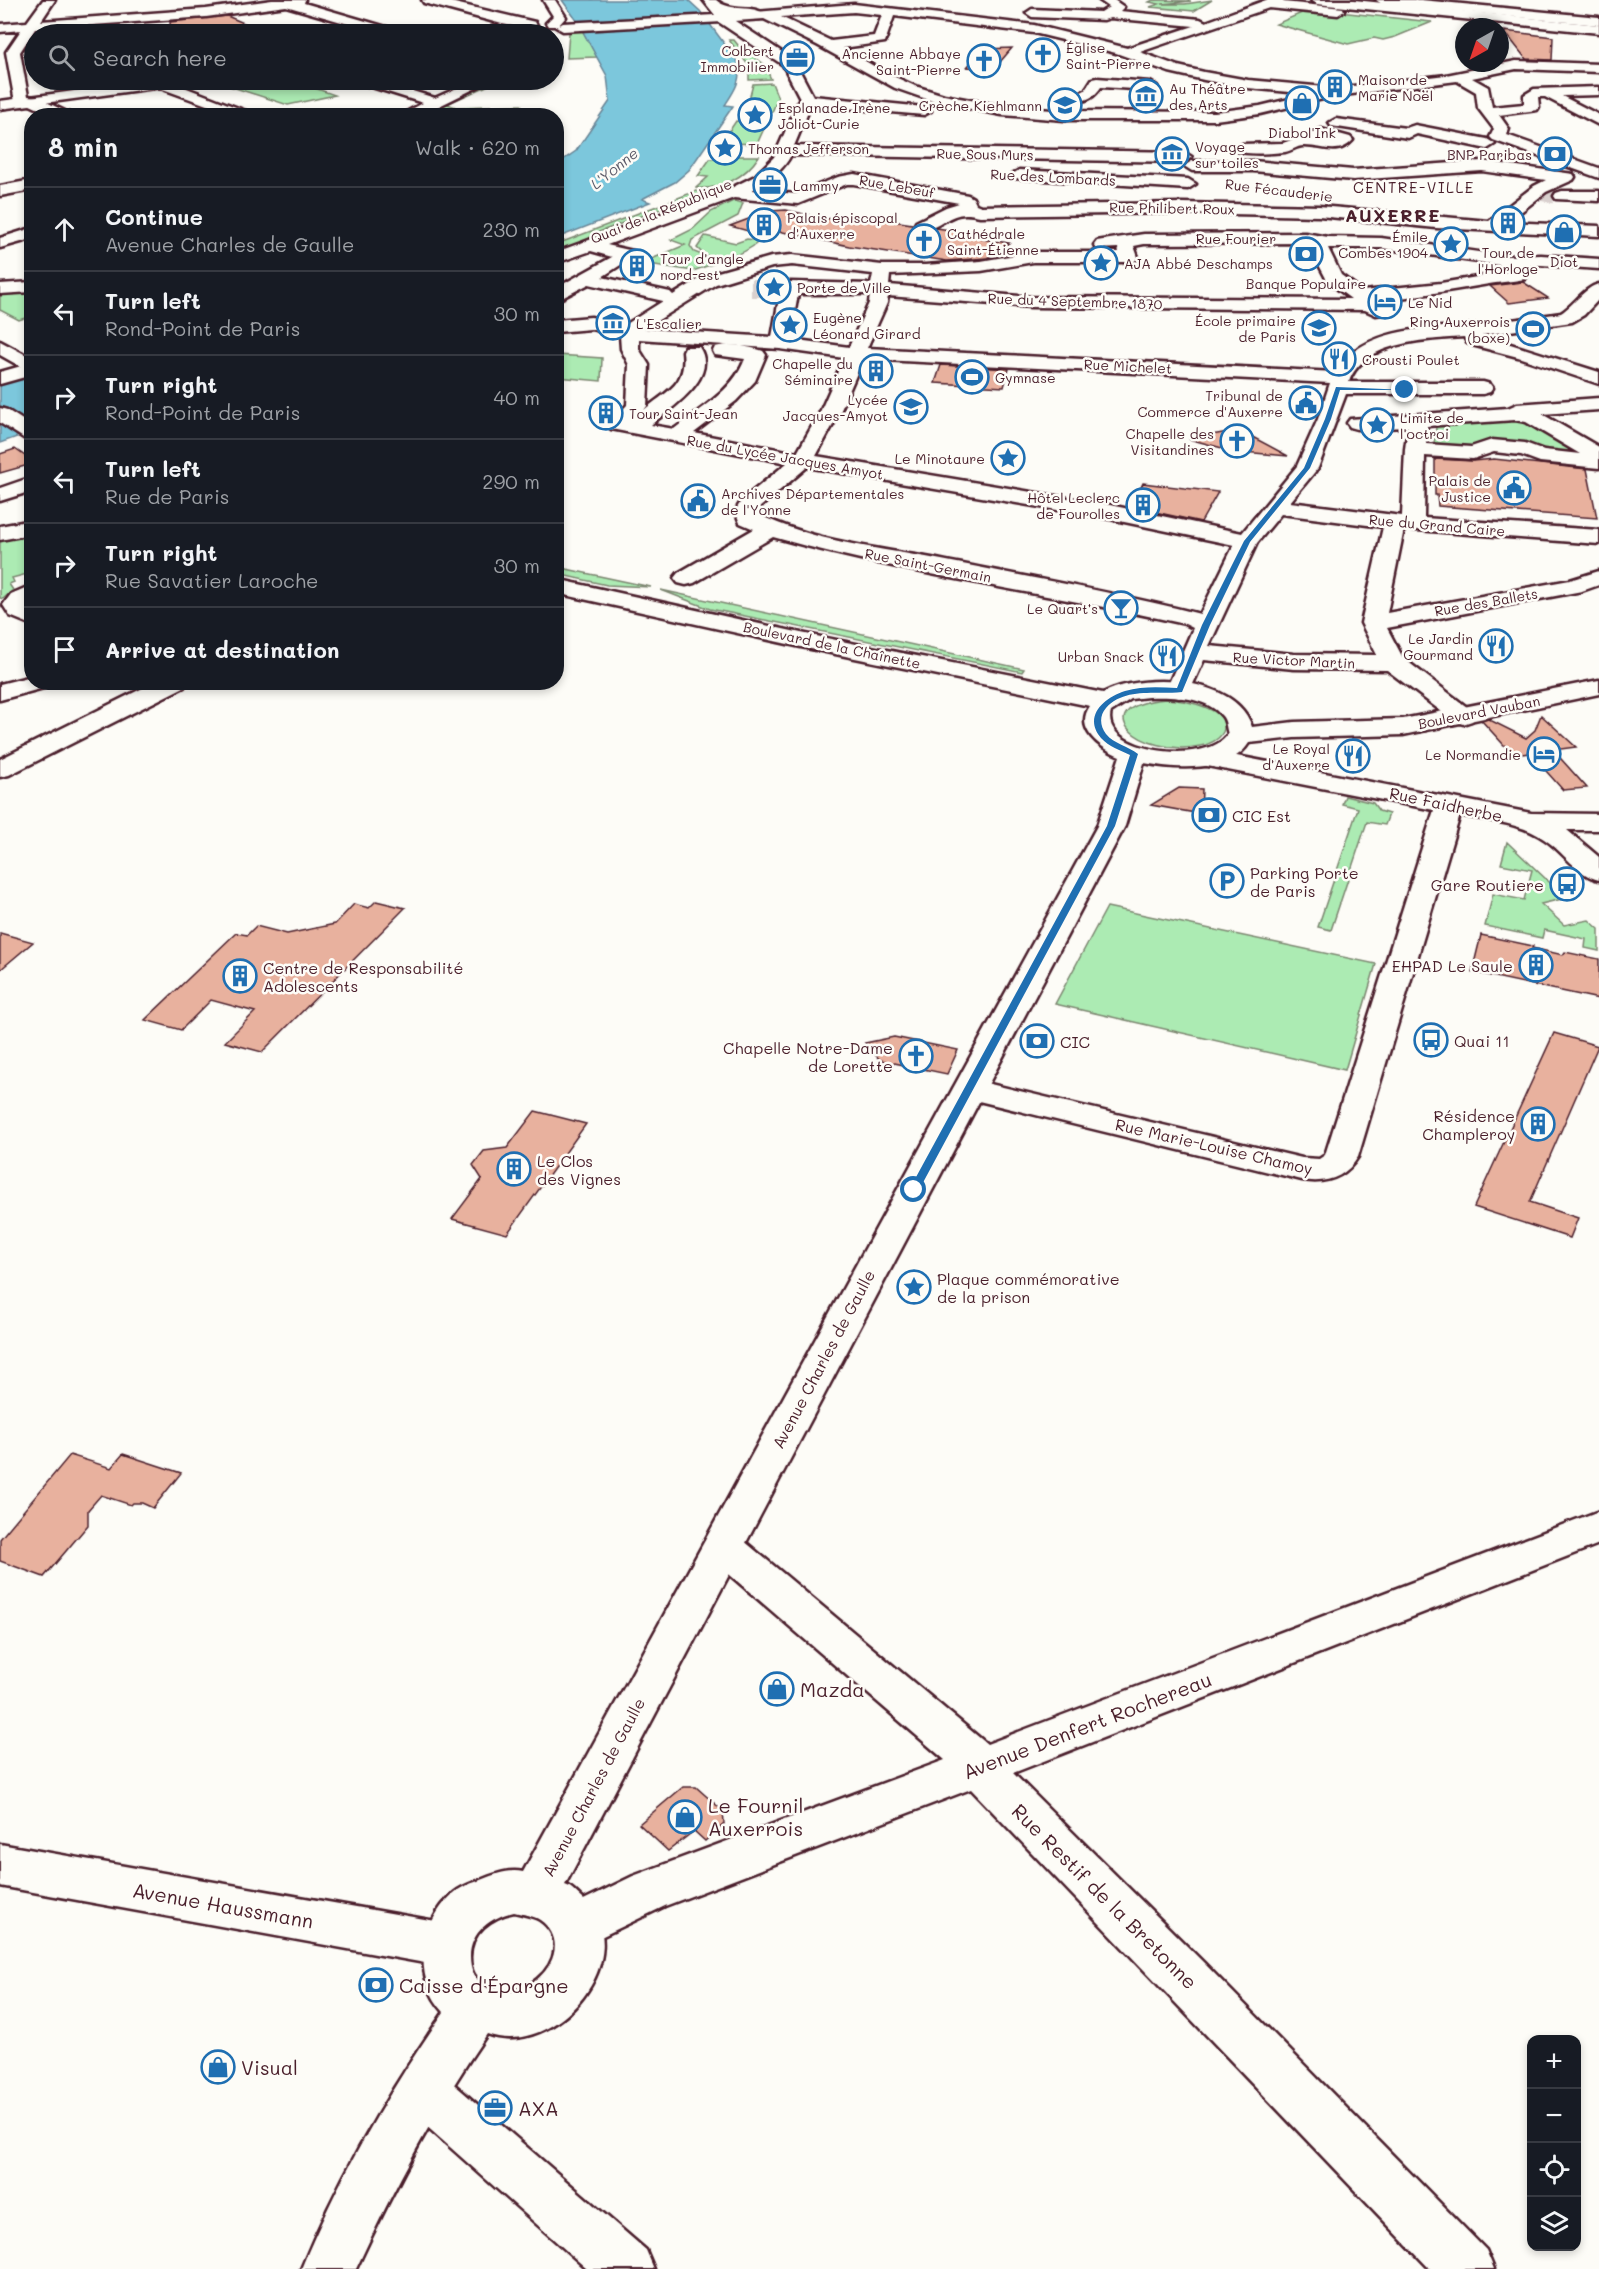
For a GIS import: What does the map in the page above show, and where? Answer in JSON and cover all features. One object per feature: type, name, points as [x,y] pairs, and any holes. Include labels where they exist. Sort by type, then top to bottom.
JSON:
[{"type":"street","points":[[33,24],[49,0]]},
{"type":"street","points":[[428,0],[516,24]]},
{"type":"street","points":[[549,0],[560,17],[558,24]]},
{"type":"street","points":[[709,0],[742,43],[776,67],[790,97],[782,117]]},
{"type":"street","points":[[1061,23],[1058,25],[1075,29],[1102,18],[1118,7],[1105,0]]},
{"type":"street","points":[[1317,0],[1527,31],[1599,21]]},
{"type":"street","points":[[1382,0],[1527,31]]},
{"type":"street","points":[[1516,65],[1537,0]]},
{"type":"street","points":[[44,24],[206,12],[294,1],[362,24]]},
{"type":"street","points":[[1126,56],[1139,38],[1212,25],[1273,2],[1455,23]]},
{"type":"street","points":[[564,29],[580,26],[762,14],[838,15],[852,4],[889,12],[1010,26],[1082,41],[1163,68],[1248,84],[1336,92],[1458,76],[1516,65],[1599,68]]},
{"type":"street","points":[[830,45],[880,39],[889,12]]},
{"type":"street","points":[[1010,26],[1032,13],[1102,18],[1148,30],[1161,19],[1212,25]]},
{"type":"street","points":[[762,14],[830,45],[907,88],[951,100],[1014,112],[1163,125],[1260,110],[1284,112],[1328,126],[1408,133],[1415,129],[1493,140],[1536,150],[1599,173]]},
{"type":"street","points":[[724,17],[792,66],[807,100],[924,111]]},
{"type":"street","points":[[0,28],[24,26]]},
{"type":"street","points":[[1509,29],[1527,31],[1599,29]]},
{"type":"street","points":[[24,36],[13,52],[27,101]]},
{"type":"street","points":[[1082,41],[1069,46],[1096,58],[1126,56]]},
{"type":"street","points":[[1516,65],[1554,90],[1552,95]]},
{"type":"street","points":[[1163,68],[1149,90],[1172,147],[1187,168],[1184,200],[1176,208],[1175,224],[1182,238],[1187,259]]},
{"type":"street","points":[[849,77],[881,74]]},
{"type":"street","points":[[1458,76],[1483,90],[1482,99],[1502,129],[1493,140],[1474,149],[1458,166]]},
{"type":"street","points":[[799,80],[818,80]]},
{"type":"street","points":[[1057,114],[1074,96],[1090,93],[1097,82],[1150,86]]},
{"type":"street","points":[[855,103],[874,92],[894,92],[907,88]]},
{"type":"street","points":[[0,105],[100,90]]},
{"type":"street","points":[[183,90],[231,108]]},
{"type":"street","points":[[398,90],[431,100]]},
{"type":"street","points":[[424,108],[463,90]]},
{"type":"street","points":[[1489,112],[1532,107],[1531,95],[1599,91]]},
{"type":"street","points":[[1284,112],[1336,92]]},
{"type":"street","points":[[1552,95],[1599,121]]},
{"type":"street","name":"Quai de la République","points":[[564,255],[727,195],[768,173],[786,150],[807,100]]},
{"type":"street","points":[[904,123],[924,111],[951,100]]},
{"type":"street","points":[[27,101],[46,108]]},
{"type":"street","points":[[1571,106],[1599,105]]},
{"type":"street","points":[[996,122],[1014,112]]},
{"type":"street","points":[[1187,168],[1285,147],[1302,141],[1331,146],[1346,140],[1328,126]]},
{"type":"street","points":[[980,154],[983,136]]},
{"type":"street","points":[[870,152],[886,137]]},
{"type":"street","points":[[1536,150],[1561,145]]},
{"type":"street","name":"Rue Sous Murs","points":[[786,150],[980,154],[1187,168]]},
{"type":"street","points":[[800,166],[832,152]]},
{"type":"street","name":"Quai de la République","points":[[564,255],[601,233],[729,184],[750,171],[763,155]]},
{"type":"street","points":[[1187,168],[1253,166],[1353,175],[1482,166],[1562,178],[1599,173]]},
{"type":"street","points":[[1482,166],[1480,176],[1540,189],[1550,187],[1562,178]]},
{"type":"street","name":"Rue des Lombards","points":[[1005,174],[1098,179],[1187,168]]},
{"type":"street","name":"Rue Fécauderie","points":[[1187,168],[1226,183]]},
{"type":"street","name":"Rue Lebeuf","points":[[727,195],[798,199],[854,178],[921,190],[968,204]]},
{"type":"street","points":[[1086,208],[1089,196],[1098,179]]},
{"type":"street","points":[[921,190],[940,181]]},
{"type":"street","points":[[0,191],[24,186]]},
{"type":"street","points":[[1499,227],[1510,211],[1540,189]]},
{"type":"street","points":[[922,226],[952,210],[996,195]]},
{"type":"street","name":"Rue Fécauderie","points":[[1331,196],[1371,211]]},
{"type":"street","points":[[1562,196],[1599,196]]},
{"type":"street","name":"Rue Philibert Roux","points":[[968,204],[1033,219],[1086,208],[1371,211]]},
{"type":"street","points":[[1559,229],[1561,223],[1574,213],[1574,210]]},
{"type":"street","points":[[1381,243],[1371,211],[1436,223],[1599,231]]},
{"type":"street","points":[[1528,261],[1536,242],[1534,228]]},
{"type":"street","points":[[0,243],[24,236]]},
{"type":"street","name":"Rue Fourier","points":[[882,270],[948,268],[1020,261],[1027,249],[1129,257],[1125,243],[1144,239],[1182,238],[1305,238],[1328,242],[1381,243],[1490,259],[1592,268]]},
{"type":"street","points":[[1328,242],[1320,243],[1317,248],[1330,273],[1403,336]]},
{"type":"street","points":[[564,291],[627,255],[590,246]]},
{"type":"street","points":[[692,351],[694,366],[690,381],[659,410],[634,429],[618,424],[637,406],[639,365],[630,349],[628,330],[672,298],[717,278],[771,262],[792,260],[882,270],[879,303],[828,416],[802,460]]},
{"type":"street","name":"Rue du 4 Septembre 1870","points":[[780,343],[788,315],[785,287],[882,289],[1031,302],[1100,304],[1365,301],[1495,278],[1592,268]]},
{"type":"street","points":[[584,279],[672,298]]},
{"type":"street","points":[[700,286],[743,288]]},
{"type":"street","points":[[0,289],[24,288]]},
{"type":"street","points":[[1179,690],[1195,652],[1203,620],[1247,541],[1307,468],[1328,419],[1339,383],[1352,361],[1364,353],[1403,336],[1478,330],[1566,318],[1578,310],[1599,289]]},
{"type":"street","points":[[564,315],[585,322]]},
{"type":"street","points":[[564,325],[585,322]]},
{"type":"street","name":"Rue Michelet","points":[[585,322],[641,334],[780,343],[857,354],[1339,383],[1475,372]]},
{"type":"street","points":[[1478,330],[1474,334],[1474,339],[1525,352],[1599,378]]},
{"type":"street","points":[[1446,333],[1465,340],[1475,372],[1509,414],[1532,417],[1599,456]]},
{"type":"street","points":[[0,347],[24,363]]},
{"type":"street","points":[[633,355],[713,350],[756,355],[748,377],[729,397],[677,437]]},
{"type":"street","points":[[0,378],[24,368]]},
{"type":"street","points":[[1417,437],[1527,408],[1599,404]]},
{"type":"street","points":[[0,414],[24,430]]},
{"type":"street","points":[[1328,419],[1399,432],[1473,453],[1492,446],[1525,448],[1540,456],[1599,462]]},
{"type":"street","name":"Rue du Lycée Jacques Amyot","points":[[634,429],[1110,512],[1247,541]]},
{"type":"street","points":[[1417,437],[1404,523],[1373,623],[1393,662],[1463,716]]},
{"type":"street","name":"Rue Saint-Germain","points":[[802,460],[756,499],[746,511],[748,518],[770,529],[831,546],[1097,597],[1203,620]]},
{"type":"street","points":[[0,495],[24,486]]},
{"type":"street","name":"Rue du Grand Caire","points":[[1276,507],[1404,523],[1599,537]]},
{"type":"street","points":[[0,533],[24,528]]},
{"type":"street","points":[[686,578],[770,529]]},
{"type":"street","name":"Rue des Ballets","points":[[1373,623],[1574,586],[1599,578]]},
{"type":"street","name":"Boulevard de la Chaînette","points":[[564,588],[801,640],[1081,697],[1102,710]]},
{"type":"street","points":[[564,593],[870,662],[1102,710],[1099,731],[1112,743],[1134,754],[1166,760],[1206,758],[1224,752],[1237,731]]},
{"type":"street","points":[[24,596],[15,605],[18,611],[24,614]]},
{"type":"street","name":"Rue Victor Martin","points":[[1195,652],[1302,663],[1393,662]]},
{"type":"street","points":[[0,692],[24,686]]},
{"type":"street","name":"Boulevard Vauban","points":[[1237,731],[1403,727],[1599,687]]},
{"type":"street","points":[[0,769],[159,690]]},
{"type":"street","name":"Rue Faidherbe","points":[[1102,710],[1138,691],[1179,690],[1201,695],[1220,703],[1237,731],[1295,774]]},
{"type":"street","name":"Avenue Charles de Gaulle","points":[[536,1893],[1111,826],[1134,754]]},
{"type":"street","name":"Rue Faidherbe","points":[[1206,758],[1531,821],[1599,822]]},
{"type":"street","name":"Avenue Charles de Gaulle","points":[[1111,826],[1166,760]]},
{"type":"street","name":"Rue Marie-Louise Chamoy","points":[[969,1089],[1302,1169],[1322,1170],[1337,1165],[1449,805]]},
{"type":"street","points":[[1531,821],[1554,832],[1599,872]]},
{"type":"street","name":"Avenue Denfert Rochereau","points":[[576,1927],[649,1891],[978,1767],[1599,1527]]},
{"type":"street","name":"Rue Restif de la Bretonne","points":[[723,1546],[954,1741],[1467,2269]]},
{"type":"street","name":"Avenue Haussmann","points":[[0,1865],[447,1945]]},
{"type":"street","points":[[514,1891],[536,1893],[553,1900],[567,1911],[576,1927],[580,1945],[578,1964],[569,1982],[555,1997],[537,2009],[516,2015],[495,2014],[476,2008],[463,1999],[454,1988],[447,1967],[447,1945],[456,1925],[471,1908],[491,1896],[514,1891]]},
{"type":"street","points":[[328,2269],[351,2219],[443,2054],[476,2008]]},
{"type":"street","points":[[423,2090],[627,2269]]},
{"type":"green space","points":[[1153,0],[1191,1],[1162,4],[1185,4],[1212,0],[1194,11],[1150,7],[1159,4],[1149,2]]},
{"type":"green space","points":[[1311,9],[1432,22],[1395,37],[1383,40],[1374,38],[1348,44],[1276,24]]},
{"type":"green space","points":[[583,31],[597,57],[567,58],[569,33]]},
{"type":"green space","points":[[729,40],[734,40],[741,49],[747,48],[757,55],[754,57],[764,64],[771,79],[749,80],[749,66]]},
{"type":"green space","points":[[772,83],[778,98],[772,112],[742,111],[749,100],[753,84]]},
{"type":"green space","points":[[242,90],[320,90],[335,95],[288,105]]},
{"type":"green space","points":[[472,90],[478,90],[447,104],[456,107],[521,105],[519,108],[432,108]]},
{"type":"green space","points":[[736,121],[767,122],[757,144],[732,143],[730,148],[710,148],[722,147],[719,146]]},
{"type":"green space","points":[[720,150],[730,150],[727,159],[731,159],[732,156],[759,156],[747,170],[732,181],[715,187],[696,188],[708,177],[698,176],[710,159],[719,159]]},
{"type":"green space","points":[[696,191],[705,192],[599,232],[564,252],[564,241]]},
{"type":"green space","points":[[733,201],[743,203],[738,216],[692,240],[690,246],[694,252],[715,260],[713,264],[693,271],[642,263],[685,245],[671,240],[693,229],[711,212]]},
{"type":"green space","points":[[705,236],[736,243],[747,239],[760,241],[737,255],[720,258],[704,254],[697,248]]},
{"type":"green space","points":[[24,291],[24,318],[19,320],[0,310],[0,293]]},
{"type":"green space","points":[[564,355],[602,358],[601,381],[564,378]]},
{"type":"green space","points":[[1525,420],[1580,451],[1580,455],[1487,443],[1470,449],[1439,446],[1434,443],[1436,427],[1441,424]]},
{"type":"green space","points":[[24,534],[24,575],[12,578],[14,582],[9,584],[13,590],[3,599],[0,598],[0,539]]},
{"type":"green space","points":[[564,568],[651,587],[607,585],[564,576]]},
{"type":"green space","points":[[661,590],[1024,669],[1022,672],[710,609]]},
{"type":"green space","points":[[1166,699],[1193,703],[1213,711],[1224,723],[1223,732],[1216,740],[1206,745],[1178,748],[1158,745],[1141,739],[1129,730],[1124,721],[1128,711],[1141,704]]},
{"type":"green space","points":[[1345,796],[1373,803],[1379,811],[1389,814],[1385,825],[1367,822],[1331,930],[1318,927],[1358,808],[1342,804]]},
{"type":"green space","points":[[1507,842],[1566,898],[1541,904],[1564,925],[1589,920],[1599,929],[1599,951],[1585,948],[1586,939],[1544,930],[1542,938],[1485,926],[1493,894],[1524,900],[1532,870],[1501,864]]},
{"type":"green space","points":[[1107,907],[1376,964],[1345,1070],[1055,1004]]},
{"type":"water","name":"L'Yonne","points":[[562,0],[688,0],[700,11],[738,62],[739,74],[735,90],[725,105],[733,106],[689,170],[675,182],[642,199],[650,202],[564,235],[564,159],[576,151],[610,101],[607,76],[577,21]]},
{"type":"water","points":[[24,378],[24,434],[0,443],[0,384]]},
{"type":"building","points":[[227,16],[246,24],[170,24],[170,22]]},
{"type":"building","points":[[1509,32],[1553,37],[1552,60],[1526,59],[1509,37]]},
{"type":"building","points":[[1012,48],[994,69],[967,67],[983,49]]},
{"type":"building","name":"Cathédrale Saint-Étienne","points":[[786,210],[825,219],[860,216],[912,224],[913,228],[921,233],[937,228],[988,236],[982,239],[1009,243],[987,258],[947,261],[849,246],[778,231],[766,236],[730,226],[770,211]]},
{"type":"building","points":[[1523,282],[1548,298],[1509,303],[1490,286]]},
{"type":"building","name":"Gymnase","points":[[941,365],[1009,369],[1004,387],[935,383]]},
{"type":"building","name":"Chapelle des Visitandines","points":[[1234,431],[1245,433],[1288,456],[1233,451],[1189,439]]},
{"type":"building","points":[[15,449],[24,455],[24,466],[0,473],[0,454]]},
{"type":"building","name":"Palais de Justice","points":[[1435,459],[1473,461],[1494,459],[1587,469],[1597,518],[1438,506],[1437,495],[1435,495]]},
{"type":"building","name":"Hôtel Leclerc de Fourolles","points":[[1143,483],[1218,492],[1201,522],[1132,507]]},
{"type":"building","name":"Le Normandie","points":[[1541,715],[1576,747],[1553,750],[1587,788],[1563,790],[1530,753],[1513,755],[1482,721],[1488,719],[1526,738],[1535,730]]},
{"type":"building","points":[[1179,788],[1202,789],[1201,814],[1151,805]]},
{"type":"building","name":"Centre de Responsabilité Adolescents","points":[[376,901],[405,908],[262,1052],[225,1042],[255,1012],[211,1000],[181,1030],[145,1020],[236,933],[247,935],[256,926],[287,934],[335,924],[354,904],[369,908]]},
{"type":"building","points":[[0,933],[33,942],[0,970]]},
{"type":"building","name":"EHPAD Le Saule","points":[[1481,935],[1563,955],[1565,952],[1599,959],[1599,999],[1472,972]]},
{"type":"building","name":"Résidence Champleroy","points":[[1554,1033],[1598,1046],[1530,1202],[1578,1218],[1570,1238],[1474,1207]]},
{"type":"building","name":"Chapelle Notre-Dame de Lorette","points":[[894,1037],[958,1050],[947,1074],[880,1060],[865,1043]]},
{"type":"building","name":"Le Clos des Vignes","points":[[535,1111],[586,1124],[507,1234],[452,1219],[482,1179],[473,1165],[484,1151],[507,1148]]},
{"type":"building","points":[[123,1454],[181,1473],[153,1508],[142,1503],[131,1505],[101,1495],[88,1510],[88,1525],[44,1577],[0,1561],[0,1539],[70,1455],[111,1468]]},
{"type":"building","name":"Le Fournil Auxerrois","points":[[683,1787],[696,1787],[723,1811],[724,1824],[705,1841],[694,1831],[668,1851],[639,1824]]},
{"type":"tunnel","points":[[1541,192],[1537,191],[1562,196]]},
{"type":"tunnel","points":[[751,288],[780,288]]},
{"type":"place","name":"Église Saint-Pierre","points":[[1043,55]]},
{"type":"place","name":"Colbert Immobilier","points":[[797,58]]},
{"type":"place","name":"Ancienne Abbaye Saint-Pierre","points":[[984,61]]},
{"type":"place","name":"Maison de Marie Noël","points":[[1335,87]]},
{"type":"place","name":"Au Théâtre des Arts","points":[[1146,96]]},
{"type":"place","name":"Diabol'Ink","points":[[1302,103]]},
{"type":"place","name":"Crèche Kiehlmann","points":[[1065,105]]},
{"type":"place","name":"Esplanade Irène Joliot-Curie","points":[[755,115]]},
{"type":"place","name":"Thomas Jefferson","points":[[725,148]]},
{"type":"place","name":"Voyage sur toiles","points":[[1172,154]]},
{"type":"place","name":"BNP Paribas","points":[[1555,154]]},
{"type":"place","name":"Lammy","points":[[770,185]]},
{"type":"place","name":"Tour de l'Horloge","points":[[1508,223]]},
{"type":"place","name":"Palais épiscopal d'Auxerre","points":[[764,225]]},
{"type":"place","name":"Diot","points":[[1564,232]]},
{"type":"place","name":"Cathédrale Saint-Étienne","points":[[924,241]]},
{"type":"place","name":"Émile Combes 1904","points":[[1451,244]]},
{"type":"place","name":"Banque Populaire","points":[[1306,254]]},
{"type":"place","name":"AJA Abbé Deschamps","points":[[1101,263]]},
{"type":"place","name":"Tour d'angle nord-est","points":[[637,266]]},
{"type":"place","name":"Porte de Ville","points":[[774,287]]},
{"type":"place","name":"Le Nid","points":[[1385,302]]},
{"type":"place","name":"L'Escalier","points":[[613,323]]},
{"type":"place","name":"Eugène Léonard Girard","points":[[790,325]]},
{"type":"place","name":"École primaire de Paris","points":[[1319,328]]},
{"type":"place","name":"Ring Auxerrois (boxe)","points":[[1533,329]]},
{"type":"place","name":"Crousti Poulet","points":[[1339,359]]},
{"type":"place","name":"Chapelle du Séminaire","points":[[876,371]]},
{"type":"place","name":"Gymnase","points":[[972,377]]},
{"type":"place","name":"Tribunal de Commerce d'Auxerre","points":[[1306,403]]},
{"type":"place","name":"Lycée Jacques-Amyot","points":[[911,407]]},
{"type":"place","name":"Tour Saint-Jean","points":[[606,413]]},
{"type":"place","name":"Limite de l'octroi","points":[[1377,425]]},
{"type":"place","name":"Chapelle des Visitandines","points":[[1237,441]]},
{"type":"place","name":"Le Minotaure","points":[[1008,458]]},
{"type":"place","name":"Palais de Justice","points":[[1514,488]]},
{"type":"place","name":"Archives Départementales de l'Yonne","points":[[698,501]]},
{"type":"place","name":"Hôtel Leclerc de Fourolles","points":[[1143,505]]},
{"type":"place","name":"Le Quart's","points":[[1121,608]]},
{"type":"place","name":"Le Jardin Gourmand","points":[[1496,646]]},
{"type":"place","name":"Urban Snack","points":[[1167,656]]},
{"type":"place","name":"Le Normandie","points":[[1544,754]]},
{"type":"place","name":"Le Royal d'Auxerre","points":[[1353,756]]},
{"type":"place","name":"CIC Est","points":[[1209,815]]},
{"type":"place","name":"Parking Porte de Paris","points":[[1227,881]]},
{"type":"place","name":"Gare Routiere","points":[[1567,884]]},
{"type":"place","name":"EHPAD Le Saule","points":[[1536,965]]},
{"type":"place","name":"Centre de Responsabilité Adolescents","points":[[240,976]]},
{"type":"place","name":"Quai 11","points":[[1431,1040]]},
{"type":"place","name":"CIC","points":[[1037,1041]]},
{"type":"place","name":"Chapelle Notre-Dame de Lorette","points":[[916,1056]]},
{"type":"place","name":"Résidence Champleroy","points":[[1538,1124]]},
{"type":"place","name":"Le Clos des Vignes","points":[[514,1169]]},
{"type":"place","name":"Plaque commémorative de la prison","points":[[914,1287]]},
{"type":"place","name":"Mazda","points":[[777,1689]]},
{"type":"place","name":"Le Fournil Auxerrois","points":[[685,1817]]},
{"type":"place","name":"Caisse d'Épargne","points":[[376,1985]]},
{"type":"place","name":"Visual","points":[[218,2067]]},
{"type":"place","name":"AXA","points":[[495,2108]]},
{"type":"district","name":"CENTRE-VILLE","points":[[1414,187]]},
{"type":"district","name":"AUXERRE","points":[[1393,215]]},
{"type":"route","points":[[914,1190],[1111,826],[1134,754],[1104,737],[1097,724],[1098,712],[1108,702],[1126,693],[1151,689],[1179,690],[1206,625],[1247,541],[1307,468],[1328,419],[1338,388],[1405,390]]}]
